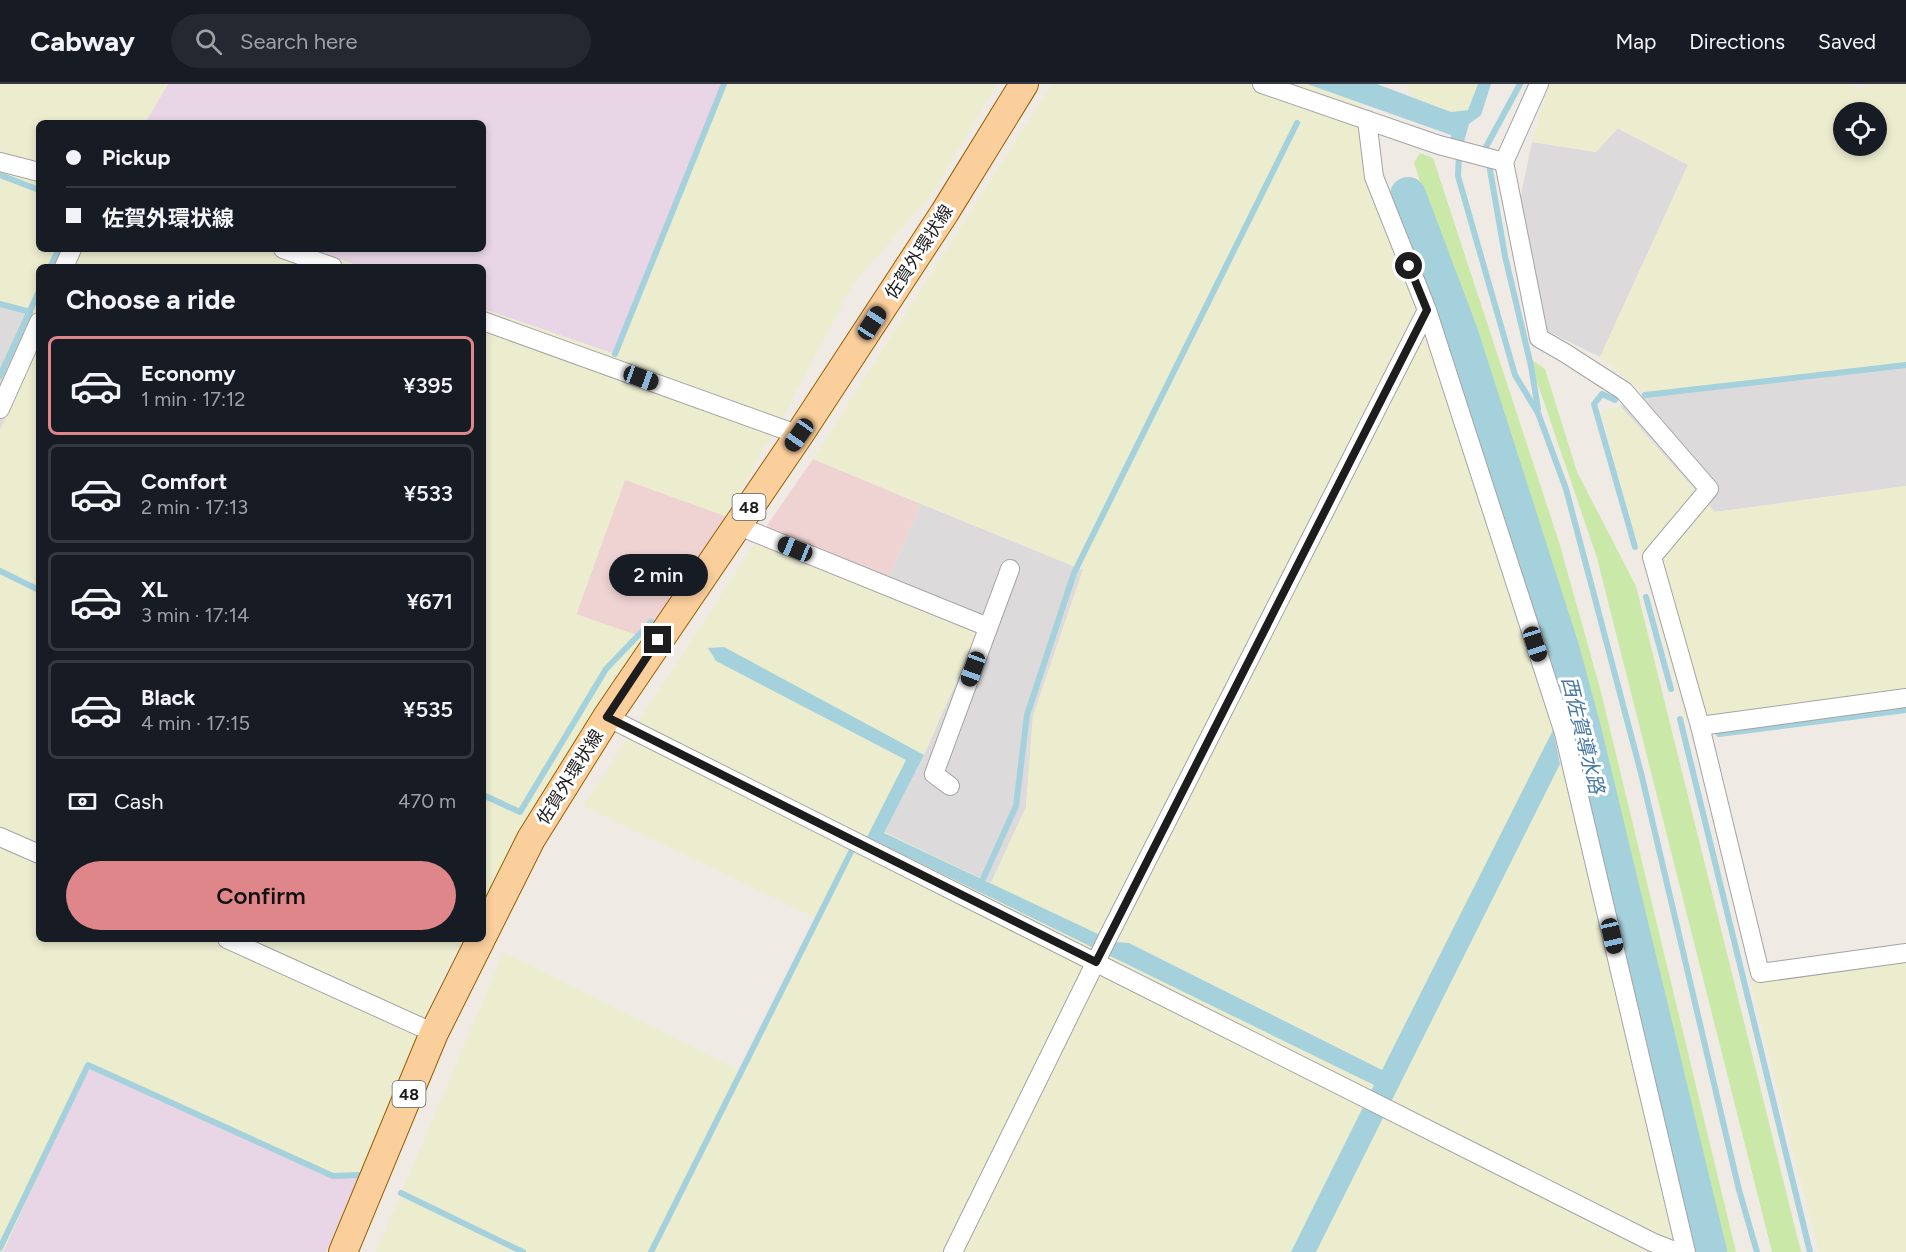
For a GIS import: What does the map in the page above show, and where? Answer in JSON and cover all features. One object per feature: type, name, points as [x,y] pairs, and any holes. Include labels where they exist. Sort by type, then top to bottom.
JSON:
[{"type":"main road","name":"佐賀外環状線","points":[[486,929],[531,839],[607,717],[799,435],[945,212],[1024,84]]},
{"type":"main road","name":"48","points":[[343,1252],[434,1033],[480,942]]},
{"type":"street","points":[[1262,84],[1439,145],[1504,162]]},
{"type":"street","points":[[1539,84],[1504,162],[1539,338],[1624,391],[1709,489],[1652,557],[1700,726],[1760,973],[1906,953]]},
{"type":"street","points":[[1367,120],[1374,177],[1427,310],[1564,733],[1686,1252]]},
{"type":"street","points":[[0,162],[36,171]]},
{"type":"street","points":[[291,252],[325,264]]},
{"type":"street","points":[[952,1252],[1110,933],[1427,310]]},
{"type":"street","points":[[486,322],[799,435]]},
{"type":"street","points":[[0,409],[36,329]]},
{"type":"street","points":[[736,525],[988,627]]},
{"type":"street","points":[[950,786],[934,774],[1010,569]]},
{"type":"street","points":[[1700,726],[1906,698]]},
{"type":"street","points":[[607,717],[1393,1113],[1652,1242],[1677,1252]]},
{"type":"street","points":[[0,837],[36,853]]},
{"type":"street","points":[[234,942],[434,1033]]},
{"type":"shaded area","points":[[168,84],[724,84],[615,354],[486,310],[486,264],[353,264],[318,252],[486,252],[486,120],[147,120]]},
{"type":"shaded area","points":[[1617,128],[1688,165],[1600,357],[1543,329],[1518,209],[1532,142],[1596,152]]},
{"type":"shaded area","points":[[0,304],[36,314],[36,352],[0,430]]},
{"type":"shaded area","points":[[1906,365],[1906,486],[1715,512],[1620,406],[1645,395]]},
{"type":"shaded area","points":[[813,459],[921,504],[882,592],[755,543]]},
{"type":"shaded area","points":[[625,479],[725,516],[648,639],[576,615]]},
{"type":"shaded area","points":[[921,504],[1083,570],[1033,716],[1026,807],[991,883],[884,833],[924,755],[978,631],[882,592]]},
{"type":"shaded area","points":[[88,1065],[333,1176],[359,1175],[326,1252],[3,1252]]},
{"type":"green space","points":[[0,84],[168,84],[147,120],[36,120],[36,252],[318,252],[353,264],[36,264],[36,314],[0,304]]},
{"type":"green space","points":[[724,84],[997,84],[932,194],[853,284],[784,415],[725,516],[625,480],[576,614],[648,639],[522,829],[486,896],[486,310],[615,354]]},
{"type":"green space","points":[[1052,84],[1307,84],[1361,103],[1567,721],[1699,1252],[376,1252],[504,952],[742,1072],[818,919],[583,806],[755,543],[979,630],[924,755],[884,832],[991,883],[1026,807],[1033,716],[1083,570],[813,459]]},
{"type":"green space","points":[[1406,84],[1478,84],[1468,110],[1450,112],[1411,97]]},
{"type":"green space","points":[[1549,84],[1851,84],[1863,90],[1866,84],[1906,84],[1906,365],[1645,395],[1600,357],[1688,165],[1618,128],[1596,152],[1532,142]]},
{"type":"green space","points":[[1420,153],[1433,158],[1559,542],[1601,692],[1736,1252],[1719,1252],[1587,675],[1414,163]]},
{"type":"green space","points":[[36,352],[36,942],[461,942],[437,987],[359,1175],[333,1176],[88,1065],[3,1252],[0,1252],[0,430]]},
{"type":"green space","points":[[1529,358],[1545,369],[1577,472],[1636,586],[1801,1252],[1772,1252],[1597,558]]},
{"type":"green space","points":[[1620,406],[1715,512],[1906,486],[1906,689],[1686,722],[1601,412]]},
{"type":"green space","points":[[1906,961],[1906,1252],[1819,1252],[1750,980]]},
{"type":"water","points":[[1307,84],[1377,84],[1451,112],[1468,110],[1478,84],[1491,84],[1481,115],[1469,124],[1463,145],[1450,142],[1451,135]]},
{"type":"water","points":[[724,647],[924,755],[884,833],[1115,942],[1129,943],[1382,1070],[1553,730],[1560,764],[1316,1252],[1291,1252],[1374,1085],[867,837],[906,760],[716,661],[708,648]]},
{"type":"waterway","points":[[615,354],[724,84]]},
{"type":"waterway","points":[[1520,84],[1486,147],[1505,256],[1531,366],[1538,409]]},
{"type":"waterway","points":[[983,879],[1016,806],[1027,715],[1074,573],[1297,123]]},
{"type":"waterway","points":[[1459,153],[1458,176],[1515,375],[1538,413],[1566,489],[1641,773],[1739,1190],[1757,1252]]},
{"type":"waterway","points":[[0,175],[36,189]]},
{"type":"waterway","name":"西佐賀導水路","points":[[1408,195],[1460,333],[1562,651],[1584,733],[1709,1252]]},
{"type":"waterway","points":[[52,264],[58,252]]},
{"type":"waterway","points":[[0,376],[36,298]]},
{"type":"waterway","points":[[0,304],[30,312]]},
{"type":"waterway","points":[[1645,395],[1906,365]]},
{"type":"waterway","points":[[1615,400],[1602,394],[1594,404],[1635,547]]},
{"type":"waterway","points":[[0,571],[36,589]]},
{"type":"waterway","points":[[1646,597],[1671,689]]},
{"type":"waterway","points":[[486,796],[520,812],[606,669],[651,622]]},
{"type":"waterway","points":[[1719,734],[1906,710]]},
{"type":"waterway","points":[[1680,719],[1810,1252]]},
{"type":"waterway","points":[[651,1252],[853,848]]},
{"type":"waterway","points":[[0,1248],[88,1065],[333,1176],[359,1175]]},
{"type":"waterway","points":[[401,1193],[523,1252]]},
{"type":"route","points":[[658,640],[607,717],[1096,962],[1427,310],[1409,266]]}]
